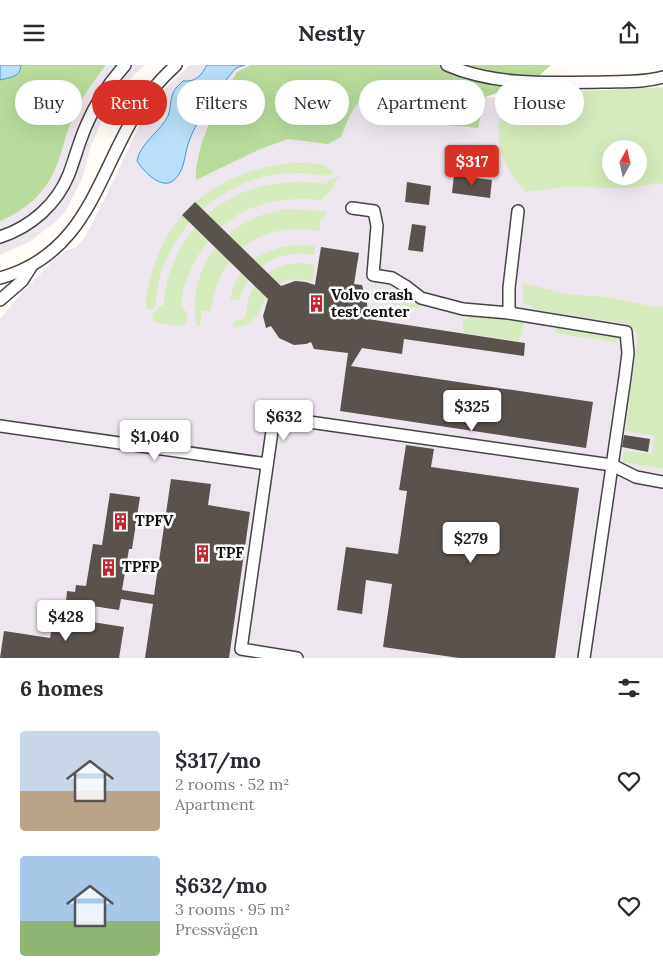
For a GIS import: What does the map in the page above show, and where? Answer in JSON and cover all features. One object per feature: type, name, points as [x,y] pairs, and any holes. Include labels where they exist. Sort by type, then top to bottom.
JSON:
[{"type":"street","points":[[0,237],[14,232],[30,222],[46,209],[57,196],[67,179],[80,140],[94,109],[125,65]]},
{"type":"street","points":[[0,278],[31,267],[45,258],[81,219],[138,109],[160,81],[176,65]]},
{"type":"street","points":[[447,65],[488,78],[513,81],[651,81],[663,77]]},
{"type":"street","points":[[352,208],[374,211],[377,225],[373,275],[392,278],[421,298],[463,309],[509,313],[626,332],[627,361],[584,658]]},
{"type":"street","points":[[509,313],[509,288],[518,211]]},
{"type":"street","points":[[0,300],[22,281],[31,267]]},
{"type":"street","points":[[297,658],[260,655],[241,649],[274,417],[612,465],[636,477],[663,482]]},
{"type":"street","points":[[0,426],[267,464]]},
{"type":"shaded area","points":[[0,65],[145,65],[128,80],[92,80],[92,125],[100,125],[90,148],[82,179],[65,212],[29,242],[0,255]]},
{"type":"shaded area","points":[[190,65],[417,65],[445,80],[359,80],[359,125],[485,125],[485,97],[495,98],[495,125],[584,125],[584,95],[663,92],[663,658],[0,658],[0,319],[22,292],[57,257],[75,248],[85,237],[140,125],[167,125],[167,86]]},
{"type":"green space","points":[[0,65],[106,65],[95,80],[92,80],[92,85],[82,100],[82,80],[15,80],[15,125],[70,125],[57,164],[46,186],[33,201],[0,221]]},
{"type":"green space","points":[[251,65],[551,65],[534,80],[495,80],[495,94],[485,97],[485,80],[359,80],[359,101],[349,117],[349,80],[275,80],[275,125],[346,125],[341,137],[328,144],[288,139],[258,150],[196,180],[196,168],[201,145],[208,125],[265,125],[265,80],[232,80],[237,72]]},
{"type":"green space","points":[[663,87],[663,184],[648,185],[648,140],[602,140],[602,185],[647,185],[633,188],[565,187],[526,192],[510,171],[500,148],[498,125],[584,125],[584,91]]},
{"type":"green space","points":[[447,125],[479,125],[478,128]]},
{"type":"green space","points":[[296,163],[322,165],[334,174],[327,176],[284,173],[259,178],[225,193],[210,203],[184,230],[174,245],[161,273],[155,306],[151,310],[146,308],[146,297],[155,263],[177,221],[192,205],[210,191],[250,171]]},
{"type":"green space","points":[[339,176],[340,178],[336,180],[333,188],[321,200],[300,199],[260,205],[243,212],[227,223],[212,236],[200,252],[186,281],[182,304],[183,309],[188,315],[186,323],[182,326],[157,323],[152,319],[152,315],[160,306],[163,306],[170,272],[181,248],[195,227],[212,210],[232,198],[253,189],[277,183],[327,184],[328,181]]},
{"type":"green space","points":[[286,209],[326,211],[327,214],[320,221],[320,231],[299,229],[279,231],[262,236],[246,245],[233,257],[222,272],[215,290],[211,311],[202,311],[200,326],[196,325],[195,308],[199,278],[213,251],[223,239],[250,220]]},
{"type":"green space","points":[[293,245],[315,246],[314,255],[288,255],[267,263],[250,278],[239,301],[230,299],[238,277],[252,261],[281,247]]},
{"type":"green space","points":[[295,263],[315,264],[312,282],[294,279],[277,285],[266,296],[259,313],[253,318],[251,323],[235,328],[233,325],[234,321],[243,319],[251,292],[260,279],[272,270]]},
{"type":"green space","points":[[523,283],[566,294],[607,297],[655,307],[663,306],[663,469],[623,462],[624,451],[652,454],[655,436],[625,431],[638,335],[629,324],[538,310],[523,302]]},
{"type":"green space","points":[[390,296],[419,304],[420,307],[392,304]]},
{"type":"green space","points":[[481,313],[524,319],[522,335],[520,335],[519,341],[464,333],[462,323],[464,320]]},
{"type":"green space","points":[[556,325],[617,335],[619,339],[614,342],[556,333]]},
{"type":"water","points":[[0,65],[21,65],[17,75],[0,80]]},
{"type":"water","points":[[207,65],[245,65],[235,69],[227,80],[191,80],[203,72]]},
{"type":"water","points":[[177,87],[177,125],[196,125],[188,144],[178,176],[169,183],[164,183],[148,174],[137,161],[146,143],[162,125],[167,125],[167,118]]},
{"type":"building","points":[[454,175],[492,180],[490,198],[452,193]]},
{"type":"building","points":[[407,182],[431,186],[429,205],[405,202]]},
{"type":"building","points":[[195,202],[281,286],[295,281],[315,285],[321,247],[359,253],[354,284],[362,285],[367,302],[368,319],[525,343],[524,356],[404,339],[402,354],[362,348],[351,366],[593,402],[586,448],[340,411],[348,353],[314,349],[311,342],[294,345],[279,338],[271,326],[266,328],[263,316],[268,299],[182,215]]},
{"type":"building","points":[[412,224],[426,226],[423,252],[408,250]]},
{"type":"building","points":[[624,435],[650,439],[648,452],[622,447]]},
{"type":"building","points":[[406,445],[434,449],[431,467],[579,488],[555,658],[459,658],[383,647],[392,584],[366,580],[362,614],[337,610],[346,547],[398,554],[407,491],[399,490]]},
{"type":"building","name":"TPF","points":[[171,479],[211,484],[208,505],[250,512],[229,658],[145,658],[153,604],[121,599],[119,610],[66,602],[67,591],[75,592],[76,585],[86,586],[93,544],[102,545],[110,493],[140,497],[132,549],[129,549],[122,590],[154,595]]},
{"type":"building","points":[[54,616],[124,627],[119,658],[0,658],[4,631],[50,638]]},
{"type":"place","name":"Volvo crash test center","points":[[317,304]]},
{"type":"place","name":"TPFV","points":[[121,521]]},
{"type":"place","name":"TPF","points":[[202,553]]},
{"type":"place","name":"TPFP","points":[[108,567]]}]
